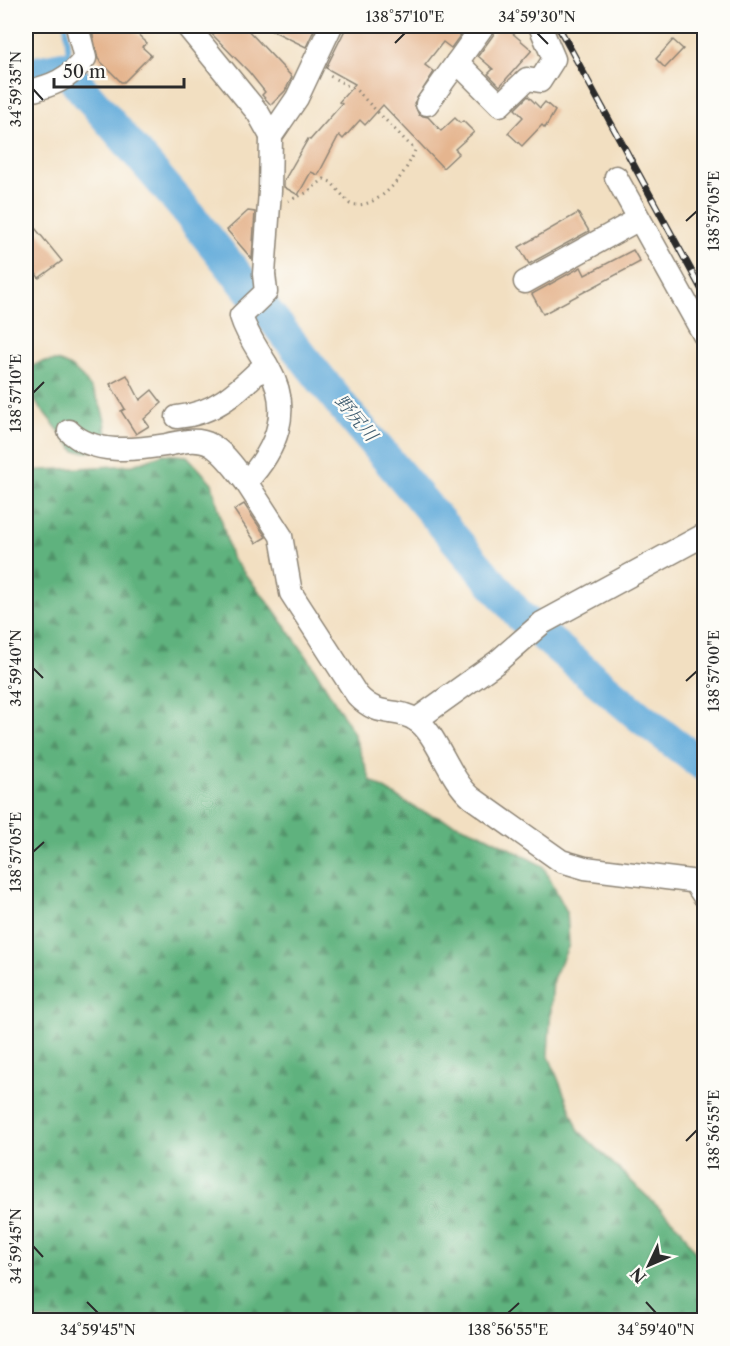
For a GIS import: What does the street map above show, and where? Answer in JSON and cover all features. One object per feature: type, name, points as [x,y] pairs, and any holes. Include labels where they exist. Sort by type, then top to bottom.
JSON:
[{"type":"street","points":[[26,92],[62,82],[85,58],[77,26]]},
{"type":"street","points":[[187,26],[258,112],[271,136],[270,200],[264,274],[266,292],[241,316],[246,333],[266,364],[280,394],[281,420],[271,450],[246,482]]},
{"type":"street","points":[[271,136],[297,98],[309,68],[331,26]]},
{"type":"street","points":[[427,104],[483,26]]},
{"type":"street","points":[[457,62],[500,105],[527,79],[540,81],[554,59],[540,26]]},
{"type":"street","points":[[616,177],[705,335]]},
{"type":"street","points":[[525,282],[639,219]]},
{"type":"street","points":[[177,417],[200,414],[218,406],[266,364]]},
{"type":"street","points":[[69,431],[78,440],[91,446],[112,448],[159,446],[191,440],[203,441],[220,452],[246,482],[280,536],[291,593],[357,695],[366,704],[381,711],[416,720],[431,737],[460,788],[561,861],[585,868],[690,881],[696,883],[705,896]]},
{"type":"street","points":[[416,720],[497,662],[542,623],[705,536]]},
{"type":"path","points":[[270,200],[285,202],[295,200],[324,179],[331,182],[351,204],[365,203],[394,184],[406,171],[415,150],[356,90],[309,68]]},
{"type":"green space","points":[[56,361],[78,373],[95,394],[105,419],[106,444],[89,452],[75,451],[35,401],[27,382],[29,368],[41,362]]},
{"type":"green space","points":[[163,454],[187,456],[212,483],[231,557],[272,607],[310,661],[353,732],[371,781],[419,810],[480,833],[543,866],[567,912],[569,945],[553,979],[548,1054],[579,1131],[681,1229],[704,1267],[704,1320],[26,1320],[26,471],[133,465]]},
{"type":"building","points":[[91,26],[129,26],[147,43],[142,47],[151,55],[124,82],[121,82],[98,59]]},
{"type":"building","points":[[204,26],[244,26],[292,77],[285,91],[271,105],[262,95],[265,92],[249,72]]},
{"type":"building","points":[[263,26],[316,26],[306,47]]},
{"type":"building","points":[[347,26],[467,26],[451,48],[443,42],[425,65],[434,72],[414,103],[419,115],[428,117],[441,131],[455,118],[460,123],[463,121],[474,132],[455,149],[459,153],[443,168],[383,105],[365,125],[360,120],[343,139],[339,135],[318,175],[311,172],[298,195],[284,187],[284,181],[308,139],[310,140],[342,104],[339,102],[355,84],[326,68]]},
{"type":"building","points":[[496,26],[504,26],[532,50],[500,86],[488,74],[493,69],[478,56],[494,34]]},
{"type":"building","points":[[673,40],[683,49],[665,68],[656,59]]},
{"type":"building","points":[[528,96],[540,108],[545,102],[555,111],[545,128],[542,125],[522,146],[508,133],[523,117],[515,109]]},
{"type":"building","points":[[248,211],[255,212],[252,259],[227,230]]},
{"type":"building","points":[[578,213],[589,231],[529,264],[519,247]]},
{"type":"building","points":[[26,217],[62,261],[39,278],[31,267],[26,271]]},
{"type":"building","points":[[633,250],[640,262],[543,314],[532,294],[581,267],[585,275]]},
{"type":"building","points":[[127,375],[140,400],[152,390],[162,403],[144,419],[149,426],[136,434],[121,411],[125,409],[110,384]]},
{"type":"building","points":[[244,504],[266,537],[256,543],[234,510]]},
{"type":"waterway","points":[[63,67],[68,52],[66,26]]},
{"type":"waterway","name":"野尻川","points":[[26,74],[63,67],[184,208],[348,413],[521,617],[640,717],[704,766]]},
{"type":"railway","points":[[558,26],[704,294]]}]
